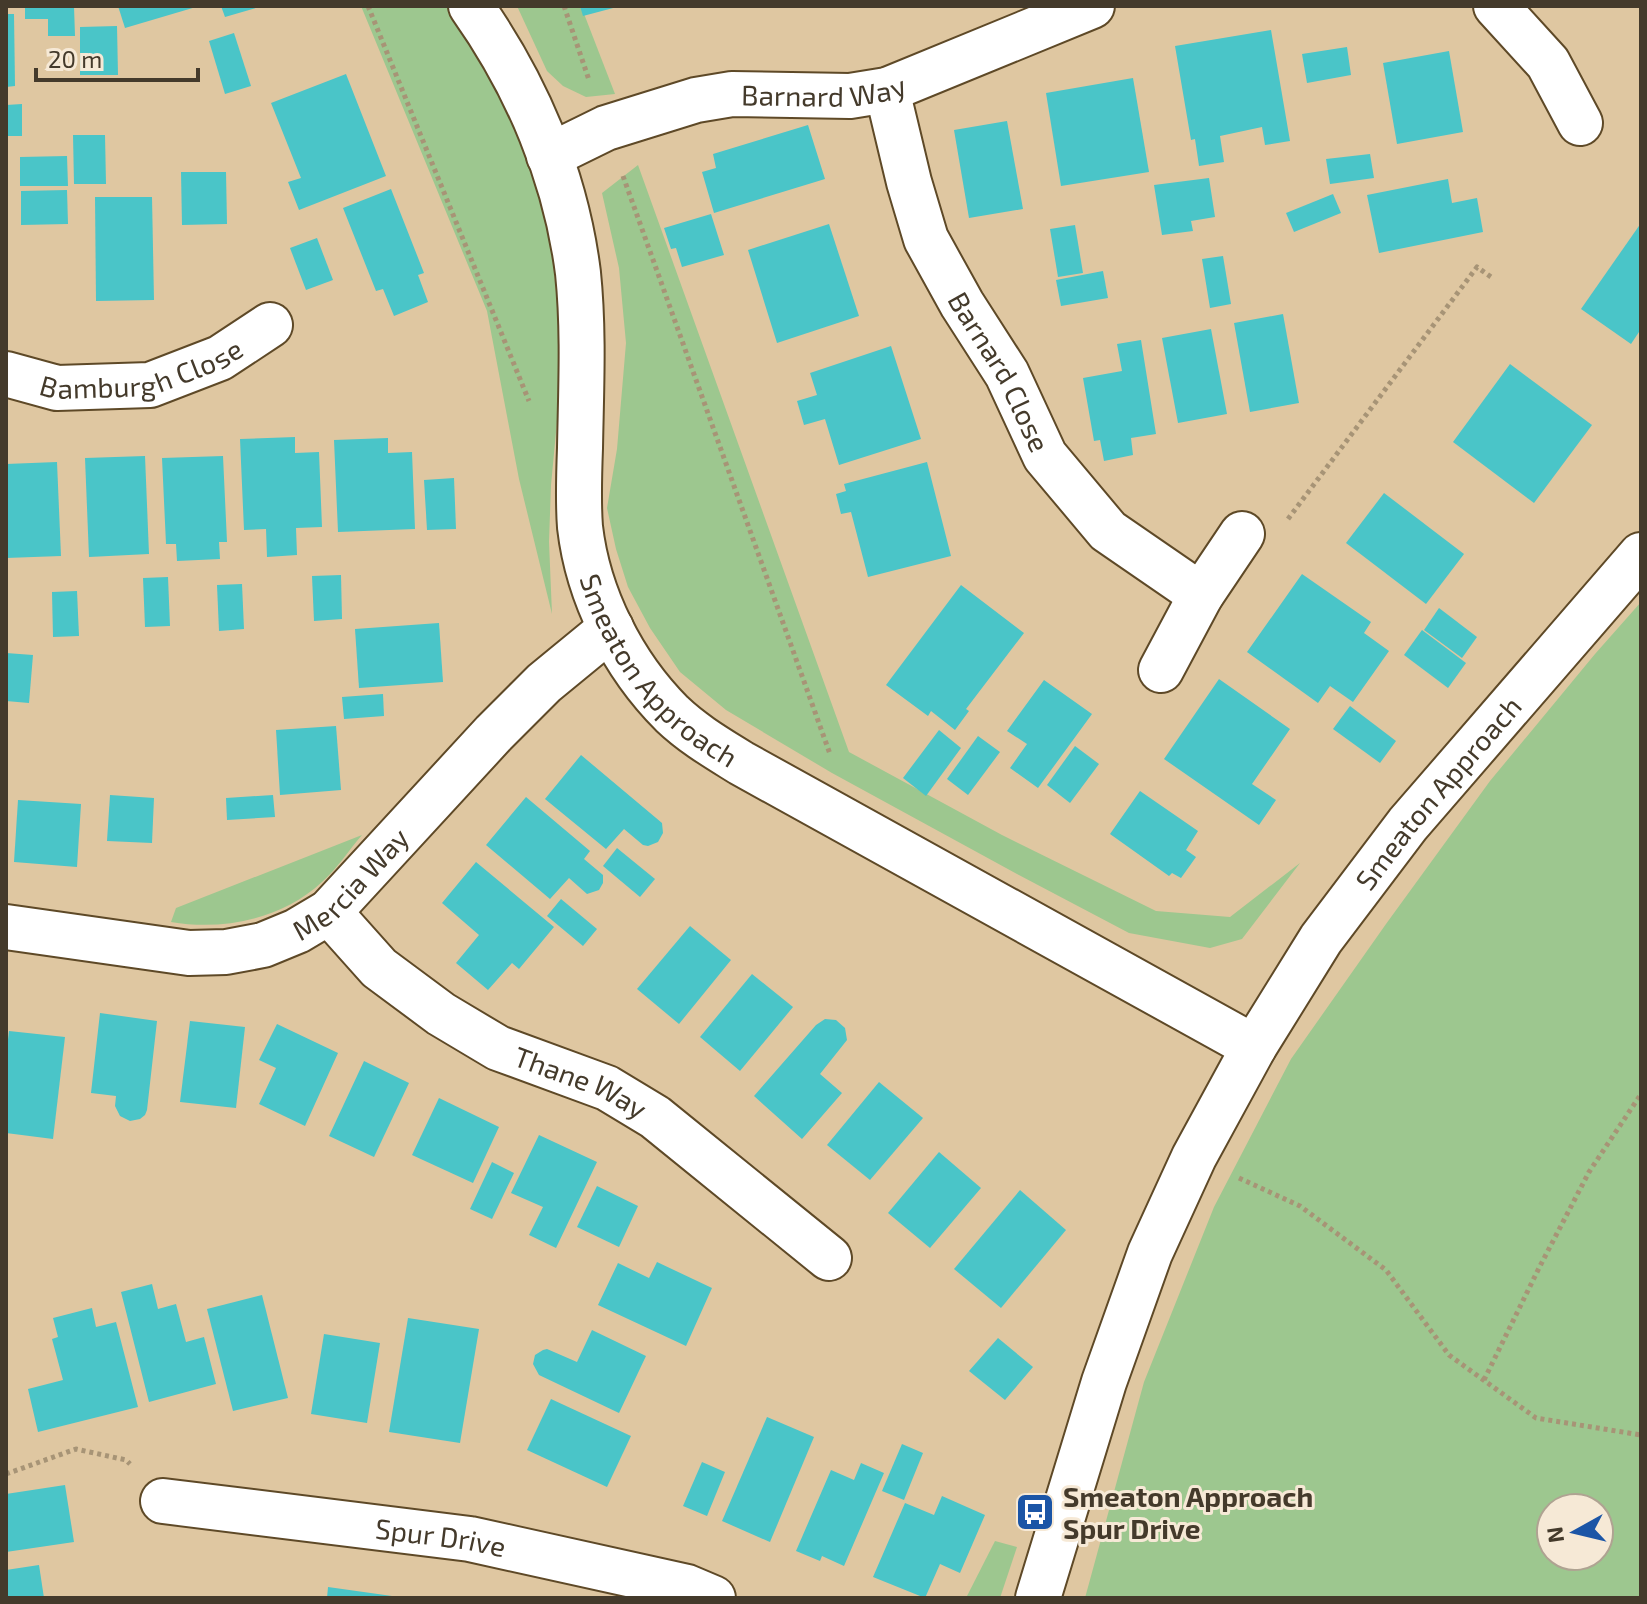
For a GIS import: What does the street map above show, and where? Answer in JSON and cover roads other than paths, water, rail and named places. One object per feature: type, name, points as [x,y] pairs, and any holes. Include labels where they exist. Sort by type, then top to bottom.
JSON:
[{"type":"street","name":"Smeaton Approach","points":[[471,6],[520,87],[559,184],[577,272],[581,316],[581,528],[588,569],[602,609],[620,647],[644,682],[672,714],[705,741],[741,763],[1254,1047]]},
{"type":"street","name":"Barnard Way","points":[[549,156],[606,128],[696,100],[732,94],[850,96],[887,90],[1092,6]]},
{"type":"street","points":[[1496,6],[1548,63],[1580,123]]},
{"type":"street","name":"Barnard Close","points":[[887,90],[926,239],[962,304],[1007,374],[1045,456],[1108,531],[1201,595]]},
{"type":"street","name":"Bamburgh Close","points":[[6,374],[57,388],[150,385],[220,358],[270,325]]},
{"type":"street","points":[[1161,670],[1201,595],[1242,534]]},
{"type":"street","name":"Smeaton Approach","points":[[1038,1598],[1104,1382],[1150,1253],[1194,1157],[1254,1047],[1321,939],[1408,824],[1641,555]]},
{"type":"street","name":"Mercia Way","points":[[6,927],[189,953],[226,952],[263,945],[297,931],[329,912],[494,733],[544,683],[611,628]]},
{"type":"street","name":"Thane Way","points":[[329,912],[379,968],[441,1014],[498,1048],[607,1088],[655,1117],[829,1258]]},
{"type":"street","name":"Spur Drive","points":[[163,1501],[470,1539],[687,1587],[713,1598]]},
{"type":"place","name":"Smeaton Approach Spur Drive","points":[[1035,1512]]}]
